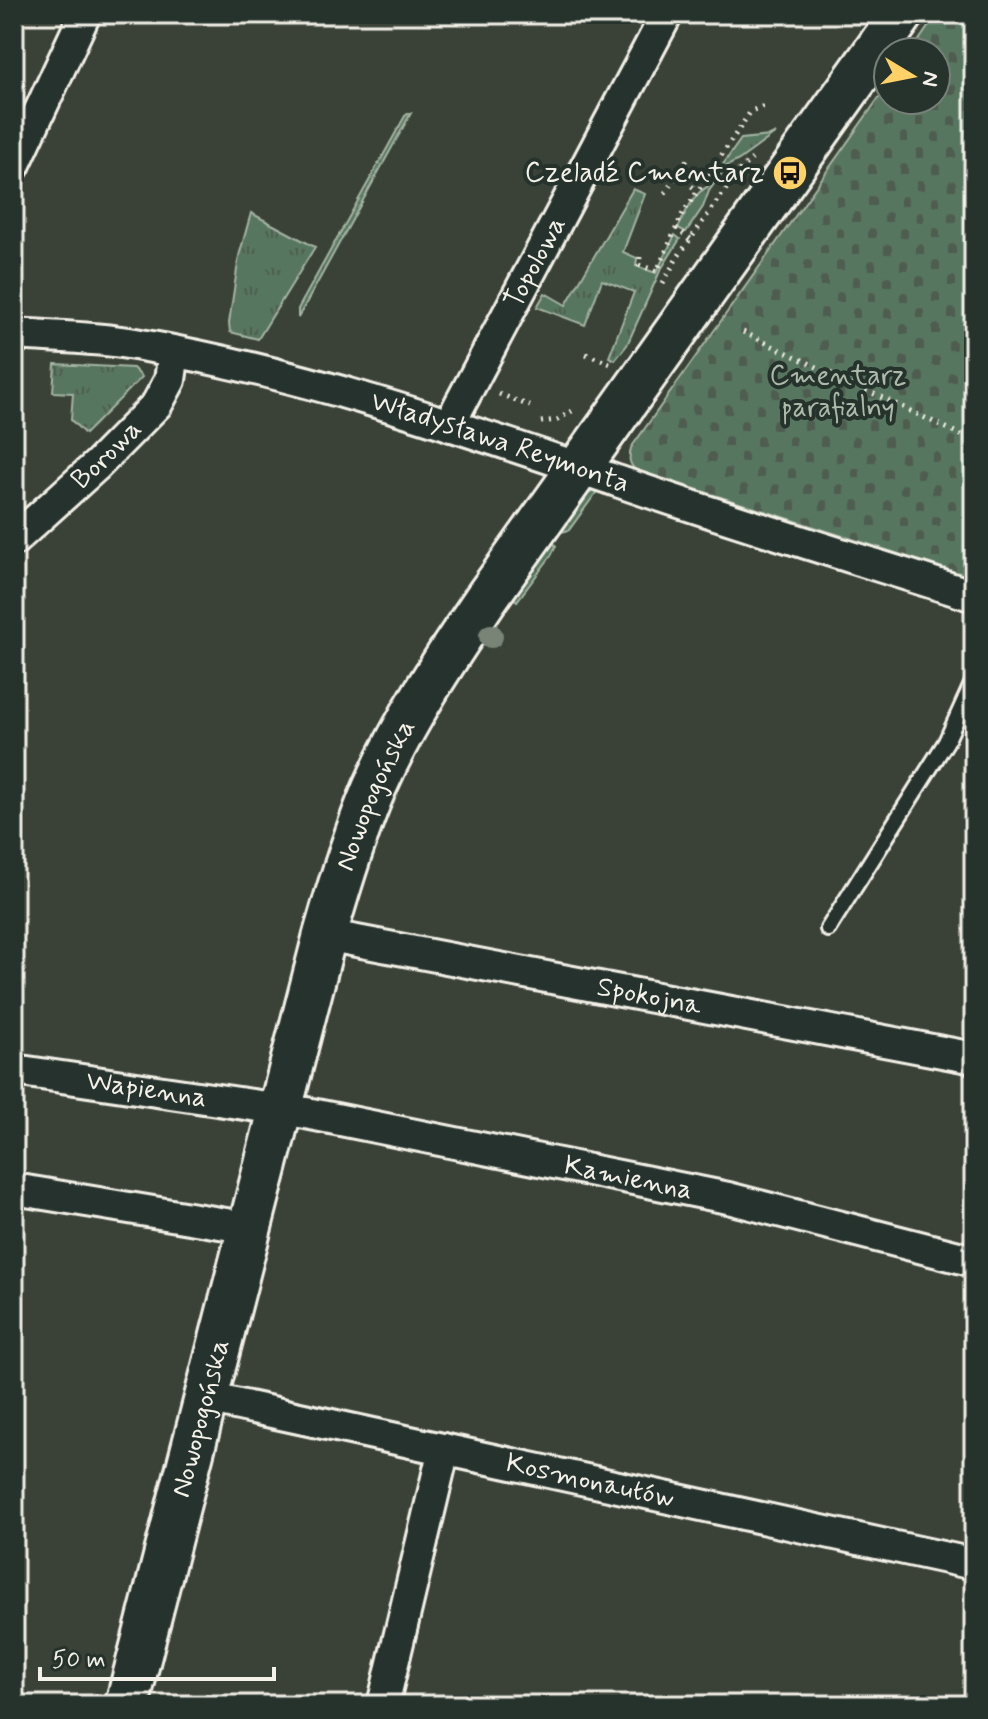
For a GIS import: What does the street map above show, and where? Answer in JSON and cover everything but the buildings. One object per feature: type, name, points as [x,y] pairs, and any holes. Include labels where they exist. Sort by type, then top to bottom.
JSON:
[{"type":"street","points":[[14,166],[85,14]]},
{"type":"street","name":"Topolowa","points":[[451,426],[667,14]]},
{"type":"street","name":"Nowopogońska","points":[[127,1705],[325,935],[374,789],[406,724],[445,659],[902,14]]},
{"type":"street","name":"Władysława Reymonta","points":[[14,334],[106,340],[290,376],[974,596]]},
{"type":"street","name":"Borowa","points":[[14,540],[97,465],[157,404],[170,380],[174,352]]},
{"type":"street","name":"Spokojna","points":[[325,935],[974,1058]]},
{"type":"street","name":"Wapienna","points":[[14,1070],[280,1109]]},
{"type":"street","name":"Kamienna","points":[[280,1109],[728,1198],[974,1261]]},
{"type":"street","points":[[14,1189],[250,1228]]},
{"type":"street","name":"Kosmonautów","points":[[207,1398],[974,1564]]},
{"type":"street","points":[[383,1705],[444,1449]]},
{"type":"lane","points":[[828,929],[946,742],[974,680]]},
{"type":"path","points":[[640,257],[639,265],[657,271],[683,213],[751,111],[767,105]]},
{"type":"path","points":[[665,193],[688,158]]},
{"type":"path","points":[[677,175],[698,191]]},
{"type":"path","points":[[676,228],[691,239]]},
{"type":"path","points":[[743,332],[974,441]]},
{"type":"path","points":[[586,354],[619,368]]},
{"type":"path","points":[[602,375],[611,364]]},
{"type":"path","points":[[495,393],[530,406]]},
{"type":"path","points":[[535,422],[557,420],[576,408]]},
{"type":"green space","name":"Cmentarz parafialny","points":[[937,14],[974,14],[974,578],[636,470],[630,460],[631,448],[872,108],[872,116],[952,116],[952,36],[922,36]]},
{"type":"green space","points":[[411,113],[298,318],[298,309]]},
{"type":"green space","points":[[776,133],[727,166],[686,232],[678,228],[694,199],[707,187],[741,139]]},
{"type":"green space","points":[[633,189],[645,194],[623,252],[637,258],[636,266],[656,273],[675,235],[680,239],[660,271],[627,345],[615,360],[609,357],[634,292],[602,280],[585,325],[537,307],[545,293],[566,305]]},
{"type":"green space","points":[[251,213],[315,247],[258,339],[230,332],[229,323],[239,256]]},
{"type":"green space","points":[[55,364],[133,368],[142,377],[85,434],[71,420],[73,393],[53,392]]},
{"type":"green space","points":[[598,490],[569,530],[561,532],[558,528],[585,494]]},
{"type":"green space","points":[[550,539],[556,546],[551,556],[517,601],[511,596]]},
{"type":"place","name":"Czeladź Cmentarz","points":[[790,173]]}]
